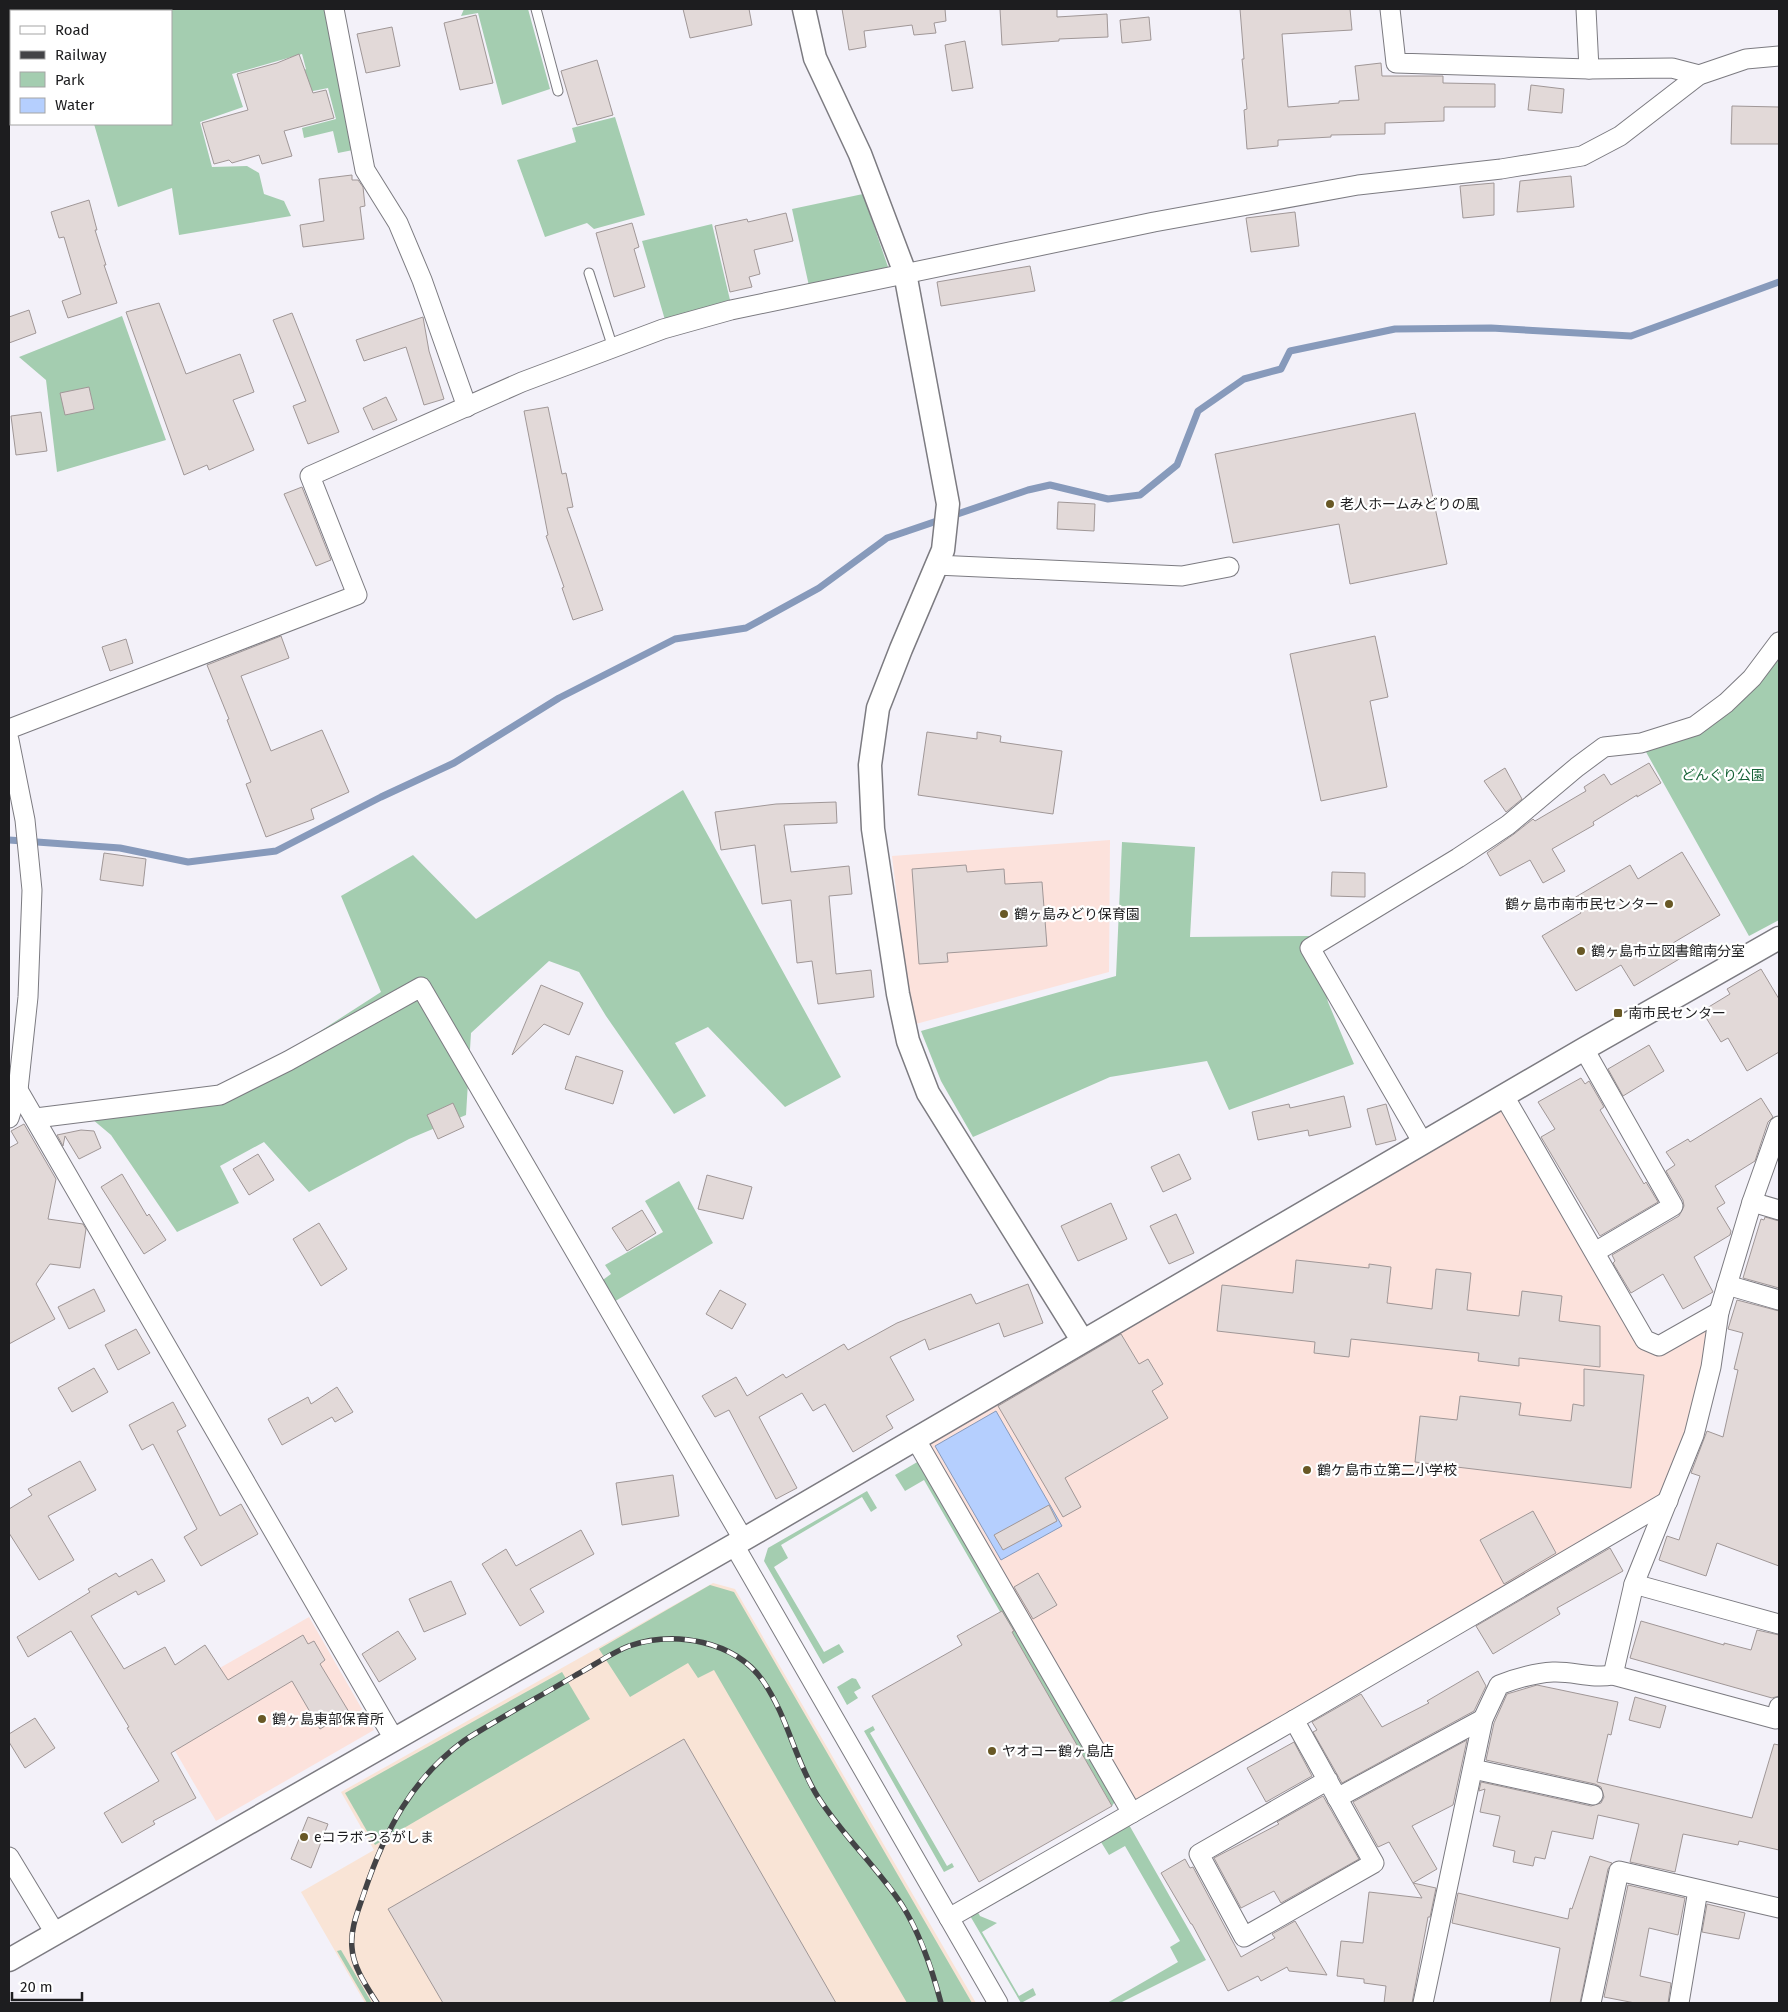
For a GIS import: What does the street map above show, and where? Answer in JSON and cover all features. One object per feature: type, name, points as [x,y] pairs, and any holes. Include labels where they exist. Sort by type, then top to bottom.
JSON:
[{"type":"street","points":[[334,9],[365,170],[398,223],[422,280],[467,407]]},
{"type":"street","points":[[804,9],[815,58],[860,154],[905,273],[948,504],[943,550],[878,708],[870,765],[873,829],[898,994],[908,1041],[928,1093],[1082,1340]]},
{"type":"street","points":[[1390,9],[1396,63],[1590,69],[1672,68],[1700,75]]},
{"type":"street","points":[[1586,9],[1590,69]]},
{"type":"street","points":[[9,728],[357,595],[310,476],[522,382],[663,329],[731,310],[1154,222],[1358,185],[1501,169],[1582,156],[1620,136],[1700,75],[1746,59],[1779,56]]},
{"type":"street","points":[[936,566],[1182,576],[1230,567]]},
{"type":"street","points":[[1423,1143],[1310,948],[1450,864],[1508,825],[1604,748],[1641,743],[1695,726],[1726,703],[1752,678],[1779,642]]},
{"type":"street","points":[[9,740],[25,820],[32,890],[28,997],[18,1090],[9,1118]]},
{"type":"street","points":[[9,1960],[916,1440],[1082,1340],[1584,1048],[1779,938]]},
{"type":"street","points":[[36,1118],[220,1096],[422,987],[998,2003]]},
{"type":"street","points":[[1584,1048],[1673,1206],[1595,1252]]},
{"type":"street","points":[[18,1090],[36,1118],[394,1739]]},
{"type":"street","points":[[1504,1096],[1645,1340],[1659,1346],[1719,1312]]},
{"type":"street","points":[[1613,1675],[1634,1584],[1694,1435],[1711,1367],[1719,1312],[1752,1202],[1779,1126]]},
{"type":"street","points":[[1752,1202],[1779,1210]]},
{"type":"street","points":[[1727,1285],[1779,1300]]},
{"type":"street","points":[[916,1440],[1132,1813]]},
{"type":"street","points":[[949,1918],[1294,1720],[1668,1501]]},
{"type":"street","points":[[1634,1584],[1779,1624]]},
{"type":"street","points":[[1423,2003],[1484,1719],[1499,1685],[1525,1676],[1554,1672],[1599,1678],[1613,1675],[1776,1719],[1779,1707]]},
{"type":"street","points":[[1338,1798],[1484,1719]]},
{"type":"street","points":[[1294,1720],[1328,1780],[1374,1863],[1244,1937],[1199,1854],[1328,1780]]},
{"type":"street","points":[[1473,1769],[1594,1795]]},
{"type":"street","points":[[9,1857],[55,1933]]},
{"type":"street","points":[[1591,2003],[1619,1872],[1779,1908]]},
{"type":"street","points":[[1679,2003],[1698,1890]]},
{"type":"lane","points":[[536,9],[558,92]]},
{"type":"lane","points":[[588,273],[613,348]]},
{"type":"shaded area","name":"鶴ヶ島みどり保育園","points":[[1110,840],[1109,972],[912,1025],[892,856]]},
{"type":"shaded area","name":"鶴ケ島市立第二小学校","points":[[1504,1096],[1659,1346],[1719,1312],[1668,1501],[1132,1813],[916,1440]]},
{"type":"shaded area","points":[[713,1583],[735,1589],[976,2003],[365,2003],[301,1892],[374,1850],[341,1792]]},
{"type":"shaded area","name":"鶴ヶ島東部保育所","points":[[309,1617],[374,1730],[216,1821],[150,1708]]},
{"type":"green space","points":[[325,9],[353,150],[338,153],[333,131],[304,138],[302,128],[336,119],[328,88],[303,93],[298,74],[306,69],[302,54],[232,74],[243,107],[200,122],[212,167],[247,166],[259,173],[264,194],[284,201],[291,216],[179,235],[172,188],[118,207],[94,125],[172,125],[172,10],[60,10]]},
{"type":"green space","points":[[464,9],[528,9],[550,89],[502,105],[478,13],[461,16]]},
{"type":"green space","points":[[615,117],[645,215],[594,229],[587,223],[545,237],[517,160],[576,142],[572,128]]},
{"type":"green space","points":[[863,194],[888,267],[809,286],[792,209]]},
{"type":"green space","points":[[712,224],[730,300],[665,320],[642,241]]},
{"type":"green space","points":[[122,316],[166,440],[57,472],[46,380],[19,357]]},
{"type":"green space","name":"どんぐり公園","points":[[1779,642],[1779,920],[1749,936],[1641,743],[1695,726]]},
{"type":"green space","points":[[683,790],[841,1077],[785,1107],[708,1027],[675,1043],[706,1096],[674,1114],[606,1016],[579,972],[549,961],[471,1033],[466,1115],[409,1139],[309,1192],[264,1142],[220,1166],[239,1203],[177,1232],[111,1135],[79,1108],[217,1088],[305,1041],[381,992],[341,896],[413,855],[476,919]]},
{"type":"green space","points":[[1122,842],[1195,847],[1190,937],[1312,936],[1328,1002],[1354,1064],[1229,1110],[1207,1061],[1110,1077],[973,1137],[941,1081],[921,1031],[1116,976]]},
{"type":"green space","points":[[679,1181],[713,1243],[612,1303],[600,1282],[611,1274],[605,1265],[663,1232],[645,1201]]},
{"type":"green space","points":[[919,1461],[1116,1800],[1112,1806],[924,1480],[905,1491],[895,1475]]},
{"type":"green space","points":[[867,1491],[877,1508],[871,1512],[862,1497],[781,1545],[788,1558],[774,1567],[824,1652],[839,1644],[844,1652],[823,1664],[764,1561],[768,1548]]},
{"type":"green space","points":[[710,1585],[734,1592],[972,2003],[907,2003],[714,1670],[698,1678],[688,1663],[630,1697],[599,1649]]},
{"type":"green space","points":[[562,1672],[590,1719],[375,1845],[345,1793]]},
{"type":"green space","points":[[852,1678],[856,1679],[861,1688],[854,1692],[858,1698],[847,1705],[837,1687]]},
{"type":"green space","points":[[873,1726],[875,1730],[870,1733],[947,1866],[952,1863],[954,1867],[944,1872],[864,1731]]},
{"type":"green space","points":[[1128,1823],[1206,1960],[1120,2003],[1107,2003],[1178,1962],[1170,1947],[1180,1941],[1125,1846],[1109,1855],[1101,1842],[1007,1897],[1004,1893]]},
{"type":"green space","points":[[976,1909],[980,1916],[997,1923],[982,1932],[1019,1996],[1033,1988],[1036,1995],[1021,2003],[969,1914]]},
{"type":"green space","points":[[341,1950],[372,2003],[367,2003],[337,1951]]},
{"type":"water","points":[[996,1411],[1062,1526],[1001,1560],[935,1446]]},
{"type":"building","points":[[683,9],[749,9],[752,25],[690,38]]},
{"type":"building","points":[[842,9],[945,9],[946,21],[934,23],[936,33],[914,35],[912,25],[864,31],[866,47],[849,50]]},
{"type":"building","points":[[1000,9],[1057,9],[1057,17],[1107,14],[1108,37],[1059,39],[1059,41],[1002,45]]},
{"type":"building","points":[[1240,9],[1350,9],[1352,30],[1282,34],[1288,107],[1359,100],[1355,66],[1381,63],[1382,76],[1443,76],[1443,83],[1495,84],[1495,107],[1444,107],[1444,121],[1385,123],[1385,134],[1331,135],[1331,137],[1278,140],[1278,146],[1247,149],[1244,110],[1247,109]]},
{"type":"building","points":[[476,15],[493,83],[460,90],[444,23]]},
{"type":"building","points":[[1149,17],[1151,40],[1122,43],[1120,20]]},
{"type":"building","points":[[392,27],[400,66],[366,73],[357,34]]},
{"type":"building","points":[[965,41],[973,88],[952,91],[945,45]]},
{"type":"building","points":[[299,54],[313,93],[326,90],[334,118],[284,131],[292,156],[262,164],[259,155],[232,163],[229,160],[214,164],[202,123],[248,110],[237,74],[277,63]]},
{"type":"building","points":[[597,60],[613,115],[577,125],[561,71]]},
{"type":"building","points":[[1531,85],[1564,89],[1562,113],[1528,110]]},
{"type":"building","points":[[1732,106],[1779,107],[1779,144],[1731,144]]},
{"type":"building","points":[[352,175],[352,180],[358,180],[363,187],[365,206],[360,207],[364,239],[303,247],[300,225],[324,221],[319,179]]},
{"type":"building","points":[[1571,176],[1574,207],[1517,212],[1520,181]]},
{"type":"building","points":[[1494,183],[1494,215],[1463,218],[1460,186]]},
{"type":"building","points":[[89,200],[97,230],[95,230],[106,265],[104,265],[117,303],[68,318],[62,301],[81,294],[64,237],[59,238],[51,212]]},
{"type":"building","points":[[1295,212],[1299,246],[1251,252],[1246,218]]},
{"type":"building","points":[[786,213],[793,241],[754,250],[760,274],[749,277],[752,287],[730,292],[715,226],[747,219],[748,222]]},
{"type":"building","points":[[632,223],[639,247],[634,249],[645,287],[614,297],[596,233]]},
{"type":"building","points":[[1030,266],[1035,291],[941,306],[937,282]]},
{"type":"building","points":[[159,303],[186,374],[240,354],[254,392],[233,400],[254,450],[209,470],[207,465],[184,475],[126,312]]},
{"type":"building","points":[[29,310],[36,333],[9,343],[9,317]]},
{"type":"building","points":[[292,313],[339,432],[308,444],[293,406],[306,401],[273,320]]},
{"type":"building","points":[[423,317],[429,351],[444,399],[424,405],[406,347],[364,361],[356,340]]},
{"type":"building","points":[[89,387],[94,409],[65,415],[60,393]]},
{"type":"building","points":[[386,397],[397,420],[373,430],[363,408]]},
{"type":"building","points":[[548,407],[562,474],[566,473],[573,507],[567,508],[603,610],[573,620],[562,588],[564,587],[546,536],[548,535],[524,411]]},
{"type":"building","points":[[41,412],[47,451],[16,455],[11,416]]},
{"type":"building","name":"老人ホームみどりの風","points":[[1415,413],[1447,564],[1350,584],[1339,524],[1233,543],[1215,454]]},
{"type":"building","points":[[302,487],[331,560],[316,566],[284,494]]},
{"type":"building","points":[[1058,502],[1095,504],[1094,531],[1057,529]]},
{"type":"building","points":[[281,636],[289,658],[241,676],[271,751],[322,730],[349,792],[311,809],[314,819],[266,837],[246,784],[251,782],[227,720],[229,719],[207,665]]},
{"type":"building","points":[[1375,636],[1388,697],[1370,701],[1387,787],[1321,801],[1290,654]]},
{"type":"building","points":[[126,639],[133,663],[110,671],[102,647]]},
{"type":"building","points":[[927,732],[977,739],[977,732],[1001,736],[1000,742],[1062,751],[1053,814],[918,795]]},
{"type":"building","points":[[1649,763],[1661,783],[1637,797],[1637,795],[1593,822],[1594,825],[1552,849],[1565,871],[1543,883],[1530,860],[1500,876],[1487,853],[1533,819],[1535,821],[1586,791],[1584,787],[1604,774],[1611,785]]},
{"type":"building","points":[[1505,768],[1522,799],[1506,812],[1484,781]]},
{"type":"building","points":[[836,802],[837,823],[784,825],[791,872],[849,866],[852,894],[829,896],[836,974],[871,970],[874,997],[818,1004],[812,961],[797,963],[791,900],[762,904],[755,845],[721,850],[715,812],[776,804]]},
{"type":"building","points":[[1682,852],[1720,915],[1673,943],[1681,958],[1634,986],[1621,965],[1576,991],[1542,936],[1581,913],[1574,898],[1630,865],[1638,879]]},
{"type":"building","points":[[104,853],[146,859],[143,886],[100,880]]},
{"type":"building","points":[[966,865],[967,872],[1004,869],[1005,884],[1042,882],[1047,946],[947,953],[948,962],[919,964],[912,869]]},
{"type":"building","points":[[1332,872],[1365,873],[1365,897],[1331,896]]},
{"type":"building","points":[[1761,969],[1779,999],[1779,1052],[1747,1071],[1728,1038],[1721,1042],[1702,1011],[1730,994],[1727,989]]},
{"type":"building","points":[[541,985],[583,1003],[569,1035],[544,1024],[512,1055]]},
{"type":"building","points":[[1649,1045],[1664,1071],[1623,1096],[1608,1069]]},
{"type":"building","points":[[576,1056],[623,1071],[613,1104],[565,1089]]},
{"type":"building","points":[[1581,1078],[1585,1084],[1589,1081],[1604,1107],[1600,1110],[1644,1184],[1646,1182],[1658,1202],[1600,1236],[1541,1137],[1555,1129],[1538,1102]]},
{"type":"building","points":[[1344,1096],[1351,1127],[1309,1136],[1308,1130],[1258,1140],[1252,1112],[1289,1104],[1290,1108]]},
{"type":"building","points":[[1761,1098],[1773,1117],[1768,1122],[1755,1161],[1715,1186],[1725,1203],[1717,1208],[1731,1231],[1730,1235],[1694,1257],[1713,1292],[1683,1309],[1663,1274],[1631,1293],[1613,1263],[1615,1261],[1612,1255],[1679,1216],[1684,1206],[1683,1200],[1666,1171],[1675,1165],[1666,1152],[1688,1139],[1690,1142]]},
{"type":"building","points":[[453,1103],[464,1127],[438,1139],[427,1115]]},
{"type":"building","points":[[1386,1104],[1396,1140],[1376,1145],[1367,1109]]},
{"type":"building","points":[[24,1124],[56,1179],[48,1219],[83,1224],[86,1229],[80,1268],[50,1264],[36,1284],[55,1319],[9,1344],[9,1148],[18,1143],[11,1131]]},
{"type":"building","points":[[81,1130],[94,1131],[101,1148],[79,1159],[65,1136],[63,1146],[57,1135]]},
{"type":"building","points":[[258,1154],[274,1180],[249,1195],[233,1169]]},
{"type":"building","points":[[1179,1154],[1191,1179],[1163,1192],[1151,1167]]},
{"type":"building","points":[[122,1174],[147,1216],[149,1214],[166,1240],[144,1254],[101,1187]]},
{"type":"building","points":[[707,1175],[752,1187],[743,1219],[698,1209]]},
{"type":"building","points":[[1111,1203],[1127,1239],[1078,1261],[1061,1226]]},
{"type":"building","points":[[642,1210],[656,1233],[627,1251],[612,1228]]},
{"type":"building","points":[[1176,1214],[1194,1253],[1169,1264],[1150,1226]]},
{"type":"building","points":[[1765,1217],[1779,1221],[1779,1288],[1743,1278],[1761,1219],[1764,1220]]},
{"type":"building","points":[[319,1223],[347,1269],[321,1286],[293,1239]]},
{"type":"building","points":[[1296,1260],[1369,1268],[1369,1264],[1391,1267],[1387,1303],[1432,1309],[1436,1269],[1471,1273],[1467,1310],[1519,1316],[1522,1291],[1562,1296],[1559,1321],[1600,1326],[1600,1367],[1519,1358],[1519,1366],[1478,1361],[1479,1353],[1351,1339],[1349,1357],[1314,1353],[1315,1342],[1217,1331],[1222,1285],[1293,1293]]},
{"type":"building","points":[[1028,1284],[1043,1323],[1004,1337],[999,1323],[929,1350],[925,1339],[890,1357],[914,1400],[886,1416],[893,1428],[853,1452],[825,1404],[813,1411],[802,1393],[759,1417],[797,1488],[776,1499],[729,1410],[715,1417],[702,1396],[736,1377],[747,1396],[783,1374],[786,1378],[844,1344],[848,1350],[897,1323],[971,1294],[976,1304]]},
{"type":"building","points":[[94,1289],[105,1311],[69,1329],[58,1307]]},
{"type":"building","points":[[720,1290],[746,1304],[732,1329],[706,1314]]},
{"type":"building","points":[[1737,1300],[1779,1311],[1779,1566],[1717,1543],[1706,1576],[1659,1560],[1667,1536],[1679,1540],[1700,1476],[1691,1473],[1707,1431],[1723,1437],[1738,1370],[1734,1369],[1743,1333],[1728,1329]]},
{"type":"building","points":[[136,1329],[150,1353],[118,1370],[105,1345]]},
{"type":"building","points":[[1121,1334],[1139,1364],[1148,1359],[1163,1384],[1152,1391],[1168,1418],[1065,1478],[1081,1507],[1063,1517],[998,1406]]},
{"type":"building","points":[[94,1368],[108,1392],[72,1412],[58,1388]]},
{"type":"building","points":[[1584,1369],[1644,1375],[1631,1488],[1415,1462],[1420,1416],[1457,1420],[1460,1396],[1521,1403],[1519,1415],[1571,1421],[1573,1404],[1584,1406]]},
{"type":"building","points":[[337,1387],[353,1412],[335,1422],[332,1417],[282,1445],[268,1419],[308,1397],[311,1404]]},
{"type":"building","points":[[173,1402],[186,1426],[177,1431],[220,1516],[241,1504],[258,1534],[201,1566],[184,1537],[197,1529],[153,1444],[142,1450],[129,1425]]},
{"type":"building","points":[[80,1461],[96,1490],[48,1516],[74,1560],[39,1580],[9,1533],[9,1509],[32,1495],[28,1489]]},
{"type":"building","points":[[673,1475],[679,1516],[622,1525],[616,1483]]},
{"type":"building","points":[[1049,1505],[1057,1521],[1003,1550],[994,1535]]},
{"type":"building","points":[[1533,1511],[1556,1553],[1504,1584],[1480,1540]]},
{"type":"building","points":[[581,1530],[594,1554],[530,1589],[544,1612],[520,1626],[482,1564],[506,1549],[516,1566]]},
{"type":"building","points":[[1610,1548],[1623,1571],[1557,1608],[1560,1614],[1493,1654],[1476,1626]]},
{"type":"building","points":[[152,1559],[165,1581],[138,1595],[136,1591],[91,1616],[124,1669],[165,1647],[175,1665],[205,1645],[228,1680],[303,1635],[308,1644],[314,1641],[325,1660],[320,1664],[349,1712],[320,1729],[292,1681],[171,1753],[196,1798],[153,1821],[155,1824],[122,1843],[104,1813],[159,1781],[71,1631],[28,1657],[17,1637],[90,1592],[88,1589],[116,1573],[119,1577]]},
{"type":"building","points":[[1038,1573],[1057,1605],[1033,1619],[1014,1587]]},
{"type":"building","points":[[451,1581],[466,1614],[424,1632],[409,1599]]},
{"type":"building","name":"ヤオコー鶴ヶ島店","points":[[1002,1611],[1014,1631],[1012,1632],[1112,1806],[979,1882],[872,1696],[962,1645],[957,1636]]},
{"type":"building","points":[[1641,1621],[1724,1645],[1724,1643],[1751,1650],[1757,1630],[1779,1635],[1779,1696],[1772,1698],[1630,1658]]},
{"type":"building","points":[[398,1631],[416,1659],[379,1682],[362,1654]]},
{"type":"building","points":[[1478,1671],[1486,1686],[1474,1711],[1342,1783],[1313,1732],[1317,1730],[1312,1722],[1361,1694],[1382,1727],[1429,1703],[1427,1701]]},
{"type":"building","points":[[1537,1685],[1618,1702],[1611,1735],[1608,1734],[1597,1782],[1752,1818],[1774,1744],[1779,1745],[1779,1850],[1739,1841],[1738,1845],[1683,1834],[1675,1872],[1630,1862],[1639,1824],[1598,1815],[1593,1839],[1552,1831],[1545,1859],[1535,1857],[1533,1866],[1513,1862],[1515,1851],[1493,1846],[1500,1816],[1480,1812],[1485,1789],[1479,1791],[1481,1782],[1591,1806],[1601,1803],[1604,1797],[1601,1787],[1595,1784],[1486,1760],[1494,1723],[1507,1694]]},
{"type":"building","points":[[1635,1697],[1666,1706],[1660,1728],[1629,1720]]},
{"type":"building","points":[[35,1718],[55,1748],[25,1768],[9,1742],[9,1734]]},
{"type":"building","points":[[684,1739],[836,2003],[443,2003],[388,1909]]},
{"type":"building","points":[[1467,1740],[1453,1805],[1412,1826],[1437,1869],[1413,1883],[1389,1842],[1378,1847],[1353,1802]]},
{"type":"building","points":[[1294,1742],[1312,1776],[1266,1802],[1247,1768]]},
{"type":"building","points":[[1323,1796],[1359,1859],[1281,1903],[1274,1891],[1241,1908],[1214,1858],[1279,1824],[1277,1822]]},
{"type":"building","points":[[308,1817],[328,1824],[311,1868],[291,1859]]},
{"type":"building","points":[[1590,1856],[1612,1863],[1608,1869],[1580,2003],[1550,2003],[1560,1948],[1452,1923],[1458,1893],[1568,1919],[1570,1908],[1572,1909]]},
{"type":"building","points":[[1185,1859],[1190,1868],[1193,1867],[1241,1957],[1275,1938],[1272,1934],[1295,1921],[1327,1975],[1289,1971],[1287,1967],[1261,1981],[1258,1976],[1228,1991],[1192,1924],[1161,1873]]},
{"type":"building","points":[[1413,1883],[1436,1888],[1430,1917],[1428,1917],[1412,2003],[1384,2003],[1386,1986],[1364,1983],[1364,1979],[1337,1976],[1341,1941],[1363,1943],[1369,1892],[1422,1898]]},
{"type":"building","points":[[1628,1885],[1685,1898],[1678,1935],[1649,1928],[1640,1976],[1671,1983],[1668,2003],[1635,2003],[1604,1997]]},
{"type":"building","points":[[1707,1904],[1745,1913],[1739,1939],[1702,1932]]},
{"type":"waterway","points":[[9,840],[120,848],[188,862],[276,851],[381,797],[454,763],[559,698],[675,639],[746,628],[819,588],[887,538],[1028,490],[1050,485],[1108,499],[1140,495],[1177,465],[1198,411],[1244,379],[1281,369],[1290,351],[1395,329],[1491,328],[1631,336],[1779,282]]},
{"type":"railway","points":[[377,2003],[361,1977],[355,1962],[352,1948],[353,1927],[381,1848],[402,1808],[415,1789],[446,1755],[492,1723],[622,1649],[647,1641],[665,1639],[703,1642],[720,1648],[737,1656],[751,1667],[763,1681],[779,1709],[803,1769],[818,1797],[838,1825],[892,1891],[909,1916],[925,1952],[941,2003]]},
{"type":"place","name":"老人ホームみどりの風","points":[[1330,504]]},
{"type":"place","name":"鶴ヶ島市南市民センター","points":[[1669,904]]},
{"type":"place","name":"鶴ヶ島みどり保育園","points":[[1004,914]]},
{"type":"place","name":"鶴ヶ島市立図書館南分室","points":[[1581,951]]},
{"type":"place","name":"南市民センター","points":[[1618,1013]]},
{"type":"place","name":"鶴ケ島市立第二小学校","points":[[1307,1470]]},
{"type":"place","name":"鶴ヶ島東部保育所","points":[[262,1719]]},
{"type":"place","name":"ヤオコー鶴ヶ島店","points":[[992,1751]]},
{"type":"place","name":"eコラボつるがしま","points":[[304,1837]]}]
